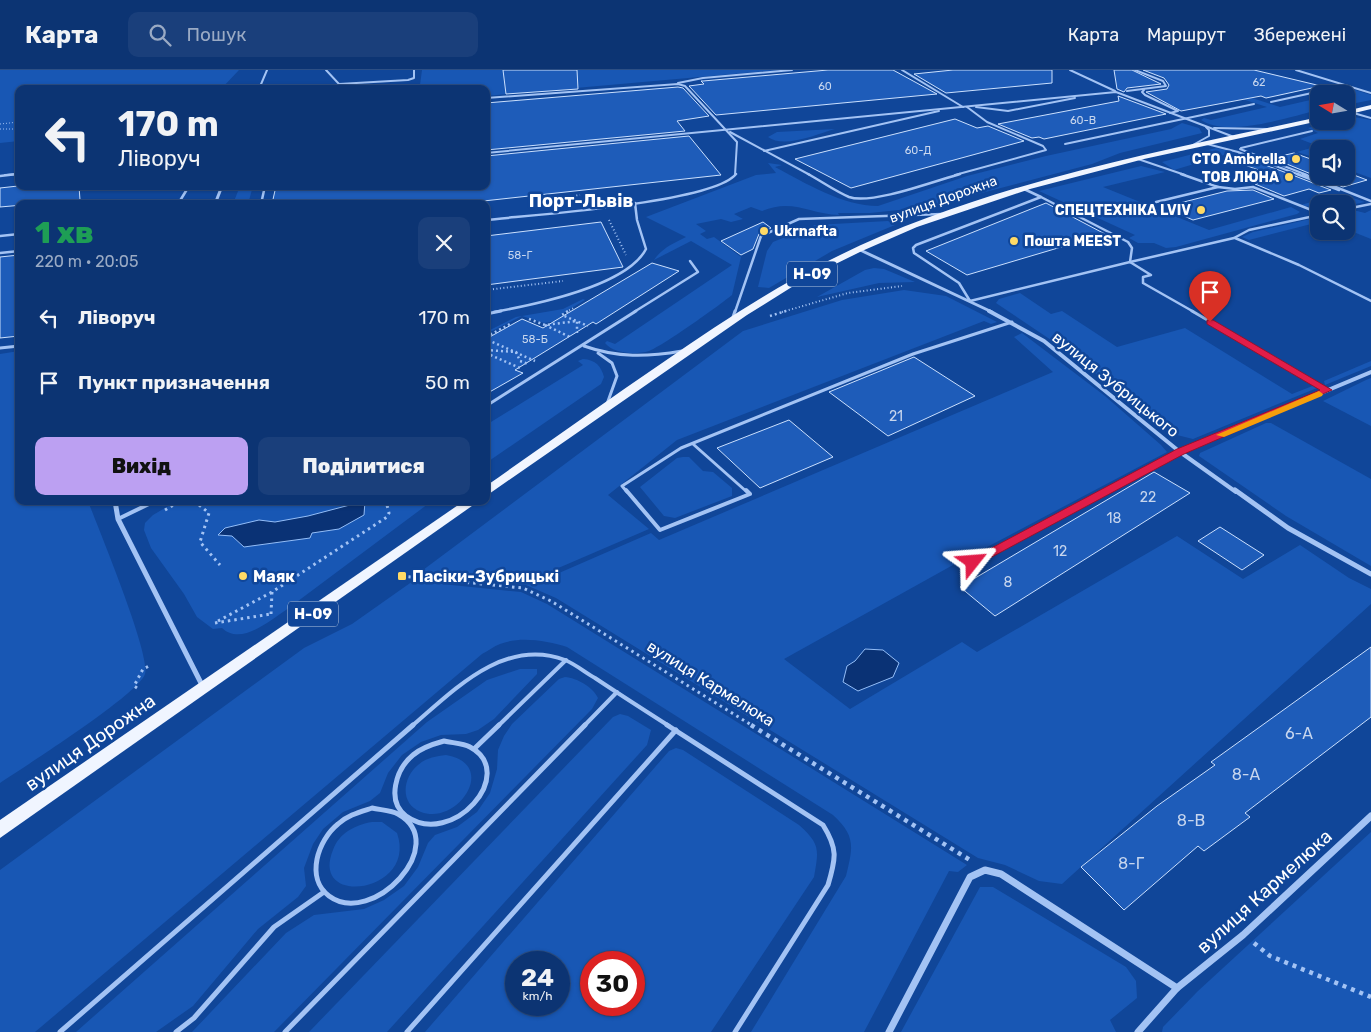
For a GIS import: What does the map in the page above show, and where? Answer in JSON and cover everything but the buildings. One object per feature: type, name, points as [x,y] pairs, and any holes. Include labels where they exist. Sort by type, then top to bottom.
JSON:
[{"type":"main road","points":[[1355,111],[1371,108]]},
{"type":"main road","name":"вулиця Дорожна","points":[[490,489],[732,320],[858,249],[944,214],[1024,189],[1138,159],[1310,121]]},
{"type":"main road","name":"вулиця Дорожна","points":[[0,830],[467,505]]},
{"type":"street","name":"вулиця Зубрицького","points":[[858,249],[970,301],[1044,341],[1180,452],[1288,528],[1371,574]]},
{"type":"street","points":[[973,562],[1180,452],[1371,372]]},
{"type":"street","points":[[115,505],[118,519],[203,687]]},
{"type":"street","name":"вулиця Кармелюка","points":[[1138,1032],[1177,988],[1244,935],[1371,816]]},
{"type":"street","points":[[890,1032],[970,877],[985,870],[1001,874],[1177,988]]},
{"type":"lane","points":[[261,85],[267,70]]},
{"type":"lane","points":[[326,70],[339,84],[348,84],[408,80],[414,78],[414,70]]},
{"type":"lane","points":[[490,98],[668,84],[703,78],[792,70]]},
{"type":"lane","name":"вулиця Дорожна","points":[[728,131],[781,161],[850,196],[869,199],[1046,150],[1043,146],[987,122],[902,70]]},
{"type":"lane","points":[[1070,70],[1116,92],[1234,137]]},
{"type":"lane","points":[[1127,91],[1166,86],[1166,84],[1135,70]]},
{"type":"lane","points":[[1296,70],[1371,93]]},
{"type":"lane","points":[[490,220],[635,204],[678,197],[734,177],[736,173],[737,142],[685,86],[668,84]]},
{"type":"lane","points":[[1271,102],[1330,89],[1341,84]]},
{"type":"lane","points":[[1149,89],[1142,92],[1178,111],[1170,113]]},
{"type":"lane","points":[[490,154],[1116,92]]},
{"type":"lane","points":[[965,107],[1008,111],[1091,94]]},
{"type":"lane","points":[[1065,144],[1254,104]]},
{"type":"lane","points":[[764,151],[956,108]]},
{"type":"lane","points":[[1355,115],[1371,118]]},
{"type":"lane","points":[[1204,126],[1232,130],[1277,128]]},
{"type":"lane","points":[[1187,148],[1209,136],[1210,130],[1204,126]]},
{"type":"lane","points":[[1238,152],[1240,149],[1312,131]]},
{"type":"lane","points":[[1207,144],[1238,152],[1340,190]]},
{"type":"lane","points":[[1240,149],[1371,202]]},
{"type":"lane","points":[[1234,162],[1240,159],[1241,156],[1238,152]]},
{"type":"lane","points":[[1138,159],[1218,187],[1234,189],[1253,187],[1310,210]]},
{"type":"lane","points":[[0,176],[15,174]]},
{"type":"lane","points":[[1156,202],[1218,187]]},
{"type":"lane","points":[[1024,189],[1128,242],[1132,248],[1130,262]]},
{"type":"lane","points":[[1041,197],[916,245],[913,248],[914,253],[959,283],[970,301],[1234,238],[1249,230],[1310,216]]},
{"type":"lane","points":[[1355,206],[1371,202]]},
{"type":"lane","points":[[490,313],[536,306],[562,298],[628,269],[641,259],[646,248],[637,220],[635,204]]},
{"type":"lane","points":[[732,320],[761,236],[799,219],[944,214]]},
{"type":"lane","points":[[0,236],[15,234]]},
{"type":"lane","points":[[1234,238],[1300,265],[1371,301]]},
{"type":"lane","points":[[0,253],[15,251]]},
{"type":"lane","points":[[490,404],[584,346],[698,272],[690,261]]},
{"type":"lane","points":[[1130,262],[1150,275],[1143,276],[1143,283],[1328,390]]},
{"type":"lane","points":[[693,444],[750,494],[660,530],[622,486],[681,448],[913,354],[999,328],[1012,322]]},
{"type":"lane","points":[[0,348],[15,346]]},
{"type":"lane","name":"вулиця Дорожна","points":[[584,346],[597,352],[612,363],[617,376],[606,408]]},
{"type":"lane","name":"вулиця Дорожна","points":[[597,352],[620,357],[640,358],[687,350]]},
{"type":"lane","points":[[118,519],[147,505]]},
{"type":"lane","points":[[60,1032],[458,686],[487,665],[507,658],[530,654],[566,660],[823,825],[834,843],[833,868],[828,884],[735,1032]]},
{"type":"lane","points":[[475,748],[566,660]]},
{"type":"lane","points":[[285,1032],[617,692]]},
{"type":"lane","points":[[407,1032],[676,730]]},
{"type":"lane","points":[[404,815],[396,801],[394,785],[401,770],[412,756],[427,746],[444,741],[461,742],[475,748],[485,759],[488,775],[484,791],[473,807],[456,819],[436,824],[418,822],[404,815],[390,808],[372,808],[353,813],[336,825],[323,840],[316,858],[315,876],[324,892],[337,901],[357,903],[379,897],[397,883],[411,866],[417,846],[414,828],[404,815]]},
{"type":"lane","points":[[176,1032],[194,1018],[274,927],[324,892]]},
{"type":"path","points":[[0,124],[15,122]]},
{"type":"path","points":[[0,130],[15,128]]},
{"type":"path","points":[[490,290],[566,281]]},
{"type":"path","points":[[770,316],[848,293],[903,286]]},
{"type":"path","points":[[576,307],[562,315],[596,329]]},
{"type":"path","points":[[523,316],[578,340],[576,321]]},
{"type":"path","points":[[490,337],[516,320]]},
{"type":"path","points":[[545,325],[576,321]]},
{"type":"path","points":[[490,340],[542,364]]},
{"type":"path","points":[[490,351],[516,352]]},
{"type":"path","points":[[516,352],[520,361],[535,368]]},
{"type":"path","points":[[490,353],[528,372]]},
{"type":"path","points":[[199,505],[209,513],[200,542],[220,565]]},
{"type":"path","points":[[277,619],[271,614],[215,623],[272,592],[387,517],[389,513],[387,505]]},
{"type":"path","name":"вулиця Кармелюка","points":[[402,576],[523,588],[551,601],[985,870]]},
{"type":"path","points":[[271,614],[272,592]]},
{"type":"path","points":[[138,688],[134,686],[143,669],[149,666]]},
{"type":"path","points":[[1244,935],[1270,956],[1371,997]]},
{"type":"shaded area","points":[[0,70],[239,70],[225,85],[15,85],[15,141],[0,143]]},
{"type":"shaded area","points":[[422,70],[779,70],[490,96],[490,85],[420,85]]},
{"type":"shaded area","points":[[1152,70],[1166,70],[1280,107],[1310,100],[1310,112],[1275,121],[1242,127],[1226,127],[1213,125],[1201,120],[1204,118],[1211,120],[1267,107]]},
{"type":"shaded area","points":[[1355,90],[1371,95],[1371,100],[1355,103]]},
{"type":"shaded area","points":[[1355,117],[1371,120],[1371,178],[1355,172],[1355,140],[1310,140],[1310,143],[1300,139],[1318,133],[1312,130],[1355,130]]},
{"type":"shaded area","points":[[1182,123],[1199,128],[1202,133],[1120,153],[1092,164],[928,207],[870,213],[838,213],[839,215],[792,206],[773,207],[762,211],[751,207],[734,214],[743,219],[731,222],[721,219],[696,224],[706,231],[700,234],[707,239],[714,237],[741,257],[732,295],[704,316],[649,351],[626,353],[609,347],[605,343],[607,341],[615,344],[732,265],[691,241],[654,260],[664,249],[686,237],[646,217],[756,175],[776,173],[768,163],[782,165],[775,167],[838,198],[865,205],[878,206],[967,176],[1046,156],[1171,129]]},
{"type":"shaded area","points":[[835,129],[810,137],[783,142],[768,137],[777,132]]},
{"type":"shaded area","points":[[1216,148],[1234,152],[1174,170],[1162,162]]},
{"type":"shaded area","points":[[1310,148],[1310,156],[1297,152]]},
{"type":"shaded area","points":[[1141,166],[1165,172],[1103,187],[1209,230],[1291,207],[1300,212],[1176,247],[1166,248],[1154,243],[1138,243],[1129,238],[1135,235],[1039,191]]},
{"type":"shaded area","points":[[238,190],[252,190],[249,200],[235,200]]},
{"type":"shaded area","points":[[1355,199],[1365,202],[1355,204]]},
{"type":"shaded area","points":[[1310,202],[1310,207],[1301,205]]},
{"type":"shaded area","points":[[1355,210],[1365,213],[1371,210],[1371,239],[1355,233]]},
{"type":"shaded area","points":[[1310,219],[1310,224],[1249,240],[1242,237],[1253,232]]},
{"type":"shaded area","points":[[888,221],[895,225],[832,251],[769,288],[758,287],[767,251],[773,242],[815,225]]},
{"type":"shaded area","points":[[874,268],[884,269],[915,282],[879,283],[817,297],[865,270]]},
{"type":"shaded area","points":[[904,290],[946,296],[997,322],[991,324],[984,321],[677,440],[608,495],[649,529],[556,569],[559,573],[651,533],[659,540],[1053,372],[1014,337],[1022,333],[1105,396],[1167,452],[953,565],[784,659],[850,709],[962,642],[977,652],[1177,536],[1243,579],[1300,545],[1349,578],[1371,589],[1371,604],[1062,884],[1039,881],[1005,865],[978,858],[556,598],[526,585],[419,573],[743,331],[842,300]]},
{"type":"shaded area","points":[[1020,293],[1051,314],[1062,311],[1117,347],[1185,328],[1292,394],[1315,385],[1317,388],[1193,439],[1173,434],[1060,346],[996,303],[999,299]]},
{"type":"shaded area","points":[[583,299],[585,300],[560,315],[569,319],[544,323],[522,316],[490,332],[490,330],[516,317],[563,309]]},
{"type":"shaded area","points":[[15,352],[15,505],[90,505],[140,642],[145,662],[145,674],[138,684],[103,713],[0,783],[0,354]]},
{"type":"shaded area","points":[[583,359],[595,362],[604,377],[601,384],[490,460],[490,423],[583,365],[578,361]]},
{"type":"shaded area","points":[[1371,361],[1371,366],[1325,385],[1324,381]]},
{"type":"shaded area","points":[[1371,378],[1371,426],[1323,401],[1366,380]]},
{"type":"shaded area","points":[[1266,423],[1271,423],[1371,479],[1371,566],[1286,516],[1199,456],[1200,453]]},
{"type":"shaded area","points":[[689,457],[703,471],[713,472],[732,488],[732,496],[675,518],[664,516],[640,487],[677,458]]},
{"type":"shaded area","points":[[170,505],[427,505],[272,620],[255,630],[238,634],[230,633],[222,628],[213,629],[197,617],[184,594],[151,548],[144,530],[145,523],[153,515]]},
{"type":"shaded area","points":[[350,505],[365,505],[364,515],[339,529],[312,533],[310,538],[244,547],[232,536],[218,535],[225,528],[259,520],[275,522]]},
{"type":"shaded area","points":[[413,581],[521,592],[547,604],[967,865],[958,872],[949,871],[864,1032],[751,1032],[846,876],[851,842],[846,829],[840,822],[833,815],[567,647],[543,641],[516,640],[500,644],[482,654],[35,1032],[0,1032],[0,870],[304,648],[352,624]]},
{"type":"shaded area","points":[[865,649],[883,650],[899,663],[893,677],[858,691],[843,682],[847,666],[855,661]]},
{"type":"shaded area","points":[[520,669],[537,669],[537,674],[494,719],[478,730],[466,734],[441,735],[421,742],[402,755],[388,773],[380,793],[370,801],[343,812],[323,829],[313,844],[304,868],[306,886],[298,897],[258,929],[193,1006],[156,1032],[76,1032],[427,722],[487,680]]},
{"type":"shaded area","points":[[565,677],[575,679],[596,694],[598,698],[592,709],[274,1032],[192,1032],[286,933],[314,915],[364,909],[384,900],[404,886],[418,867],[428,843],[435,835],[457,827],[477,812],[490,793],[497,769],[498,750],[512,724],[559,679]]},
{"type":"shaded area","points":[[620,714],[628,716],[651,730],[647,745],[387,1032],[309,1032],[613,717]]},
{"type":"shaded area","points":[[676,748],[683,750],[799,825],[814,842],[817,860],[814,877],[711,1032],[425,1032],[669,751]]},
{"type":"shaded area","points":[[446,755],[462,761],[470,770],[471,781],[467,792],[459,802],[448,810],[435,814],[421,812],[409,803],[406,797],[409,776],[424,761]]},
{"type":"shaded area","points":[[382,822],[397,833],[399,853],[392,869],[380,880],[364,886],[348,886],[336,880],[330,868],[333,850],[343,834],[360,825]]},
{"type":"shaded area","points":[[1371,832],[1371,1032],[1162,1032],[1163,1027],[1198,991]]},
{"type":"shaded area","points":[[980,887],[993,887],[1126,967],[1136,981],[1137,998],[1110,1020],[1116,1032],[901,1032]]},
{"type":"slow traffic","points":[[1221,435],[1319,394]]},
{"type":"place","name":"СТО Ambrella","points":[[1296,159]]},
{"type":"place","name":"ТОВ ЛЮНА","points":[[1289,177]]},
{"type":"place","name":"СПЕЦТЕХНІКА LVIV","points":[[1201,210]]},
{"type":"place","name":"Ukrnafta","points":[[764,231]]},
{"type":"place","name":"Пошта MEEST","points":[[1014,241]]},
{"type":"place","name":"Маяк","points":[[243,576]]},
{"type":"place","name":"Пасіки-Зубрицькі","points":[[402,576]]},
{"type":"district","name":"Порт-Львів","points":[[581,201]]},
{"type":"route","points":[[973,562],[1180,452],[1328,390],[1210,322]]}]
